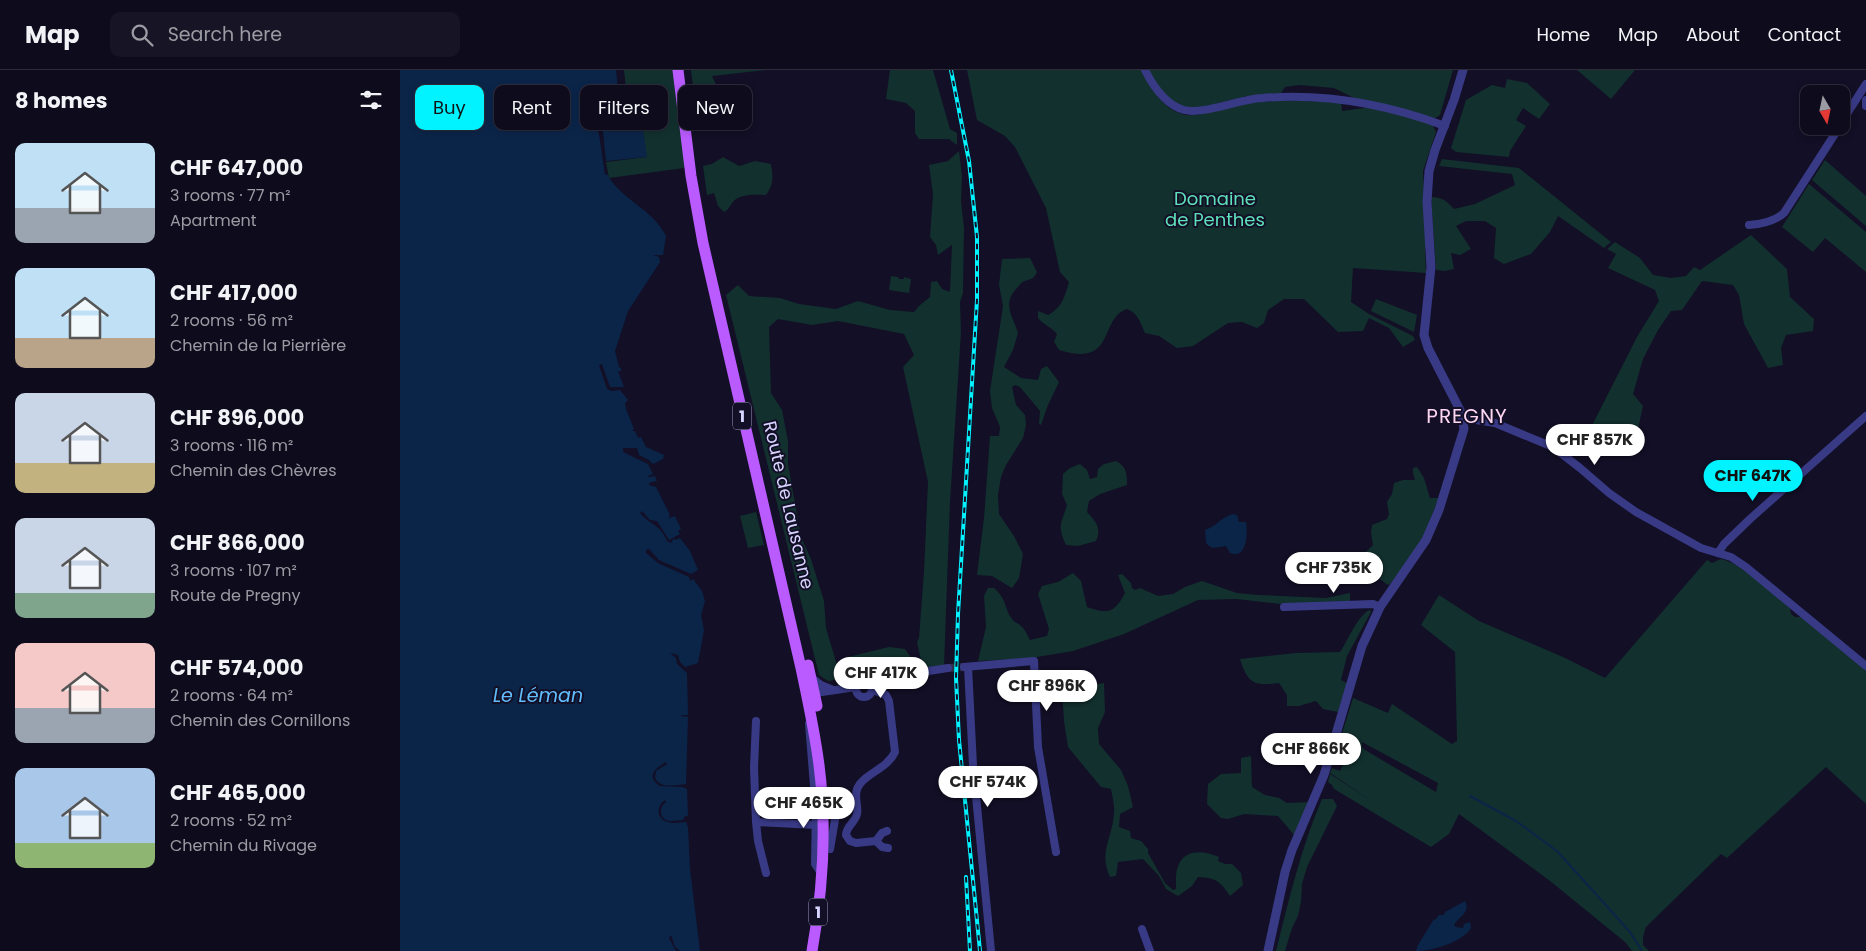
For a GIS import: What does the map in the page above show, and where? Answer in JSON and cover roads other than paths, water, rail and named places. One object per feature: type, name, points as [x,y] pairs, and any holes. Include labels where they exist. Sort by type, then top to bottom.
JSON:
[{"type":"main road","name":"Route de Lausanne","points":[[678,70],[692,176],[708,266],[811,694],[826,766],[830,810],[830,849],[826,904],[819,951]]},
{"type":"main road","name":"Route de Lausanne","points":[[686,70],[698,170],[710,240],[811,677],[812,716],[822,795],[821,874],[812,951]]},
{"type":"street","points":[[1145,70],[1161,94],[1172,104],[1186,110],[1199,110],[1252,99],[1305,96],[1338,98],[1410,114],[1444,126]]},
{"type":"street","points":[[1268,951],[1285,872],[1292,850],[1324,775],[1362,646],[1380,607],[1415,558],[1429,534],[1464,429],[1464,418],[1428,348],[1424,335],[1431,269],[1427,185],[1432,160],[1463,70]]},
{"type":"street","points":[[1850,110],[1866,84]]},
{"type":"street","points":[[1866,100],[1866,106]]},
{"type":"street","points":[[1749,224],[1768,221],[1780,217],[1784,213],[1835,135]]},
{"type":"street","points":[[1718,553],[1724,544],[1750,519],[1866,416]]},
{"type":"street","points":[[1464,418],[1495,424],[1553,447],[1609,494],[1636,512],[1701,548],[1731,557],[1746,567],[1866,666]]},
{"type":"street","points":[[1284,607],[1373,604],[1380,607]]},
{"type":"street","points":[[992,951],[973,765],[966,667],[1034,661],[1038,747],[1056,852]]},
{"type":"street","points":[[856,687],[857,694],[863,698],[871,695],[872,687],[883,678],[948,668]]},
{"type":"street","points":[[811,677],[833,690]]},
{"type":"street","points":[[811,694],[856,687],[861,681],[866,681],[886,695],[889,701],[895,752],[888,763],[860,784],[856,793],[858,813],[846,831],[847,837],[853,843],[876,840],[882,833],[887,831]]},
{"type":"street","name":"Route de Lausanne","points":[[812,716],[809,721],[808,736],[816,825],[815,864],[821,874]]},
{"type":"street","points":[[756,721],[754,768],[756,822],[758,841],[766,873]]},
{"type":"street","points":[[830,849],[836,814],[841,803],[848,802],[856,805]]},
{"type":"street","points":[[756,822],[816,825]]},
{"type":"street","points":[[876,840],[882,847],[888,848]]},
{"type":"street","points":[[1142,929],[1150,951]]},
{"type":"water","name":"Le Léman","points":[[400,70],[616,70],[618,85],[580,85],[580,130],[598,130],[605,175],[607,174],[620,191],[653,219],[666,236],[663,255],[653,255],[659,257],[660,262],[628,311],[615,351],[619,367],[621,368],[621,371],[618,371],[624,387],[610,387],[602,364],[599,365],[607,389],[612,391],[620,390],[628,400],[625,403],[634,429],[632,431],[635,431],[638,438],[641,437],[646,447],[664,455],[663,459],[653,464],[639,455],[637,448],[623,448],[625,453],[648,464],[653,474],[648,476],[655,476],[657,482],[649,483],[649,485],[656,487],[669,513],[670,517],[667,519],[675,516],[681,529],[678,531],[680,534],[669,540],[657,521],[650,520],[642,511],[640,513],[661,531],[667,541],[671,543],[674,538],[675,540],[680,538],[690,551],[698,570],[691,574],[659,560],[649,549],[646,550],[646,553],[658,563],[689,577],[690,581],[693,579],[702,591],[705,601],[701,615],[704,630],[698,663],[685,667],[680,662],[678,655],[670,653],[676,658],[677,664],[687,673],[688,715],[681,715],[688,717],[686,784],[669,786],[661,784],[655,778],[656,771],[667,764],[666,762],[654,772],[653,776],[653,779],[660,786],[683,787],[687,789],[688,816],[685,816],[683,820],[666,820],[661,813],[663,804],[666,802],[665,800],[660,806],[659,815],[668,822],[686,822],[688,827],[690,869],[700,951],[680,951],[675,947],[671,935],[669,938],[676,951],[400,951]]},
{"type":"water","name":"Le Léman","points":[[602,130],[643,130],[647,157],[606,161]]},
{"type":"water","points":[[1233,514],[1237,515],[1239,522],[1246,522],[1247,527],[1243,549],[1240,553],[1236,554],[1230,553],[1226,546],[1213,548],[1209,546],[1206,543],[1205,530]]},
{"type":"water","points":[[1465,901],[1467,909],[1454,925],[1463,928],[1464,924],[1470,922],[1471,928],[1467,933],[1446,945],[1416,951],[1434,919],[1439,915],[1444,915],[1445,912]]},
{"type":"waterway","points":[[1470,796],[1516,821],[1557,851],[1630,932],[1642,951]]},
{"type":"tunnel","points":[[948,668],[964,667]]},
{"type":"railway","points":[[951,70],[969,161],[977,237],[977,300],[958,614],[956,678],[959,740],[980,951]]},
{"type":"railway","points":[[966,877],[970,951]]},
{"type":"district","name":"PREGNY","points":[[1467,416]]},
{"type":"park label","name":"Domaine de Penthes","points":[[1215,208]]}]
